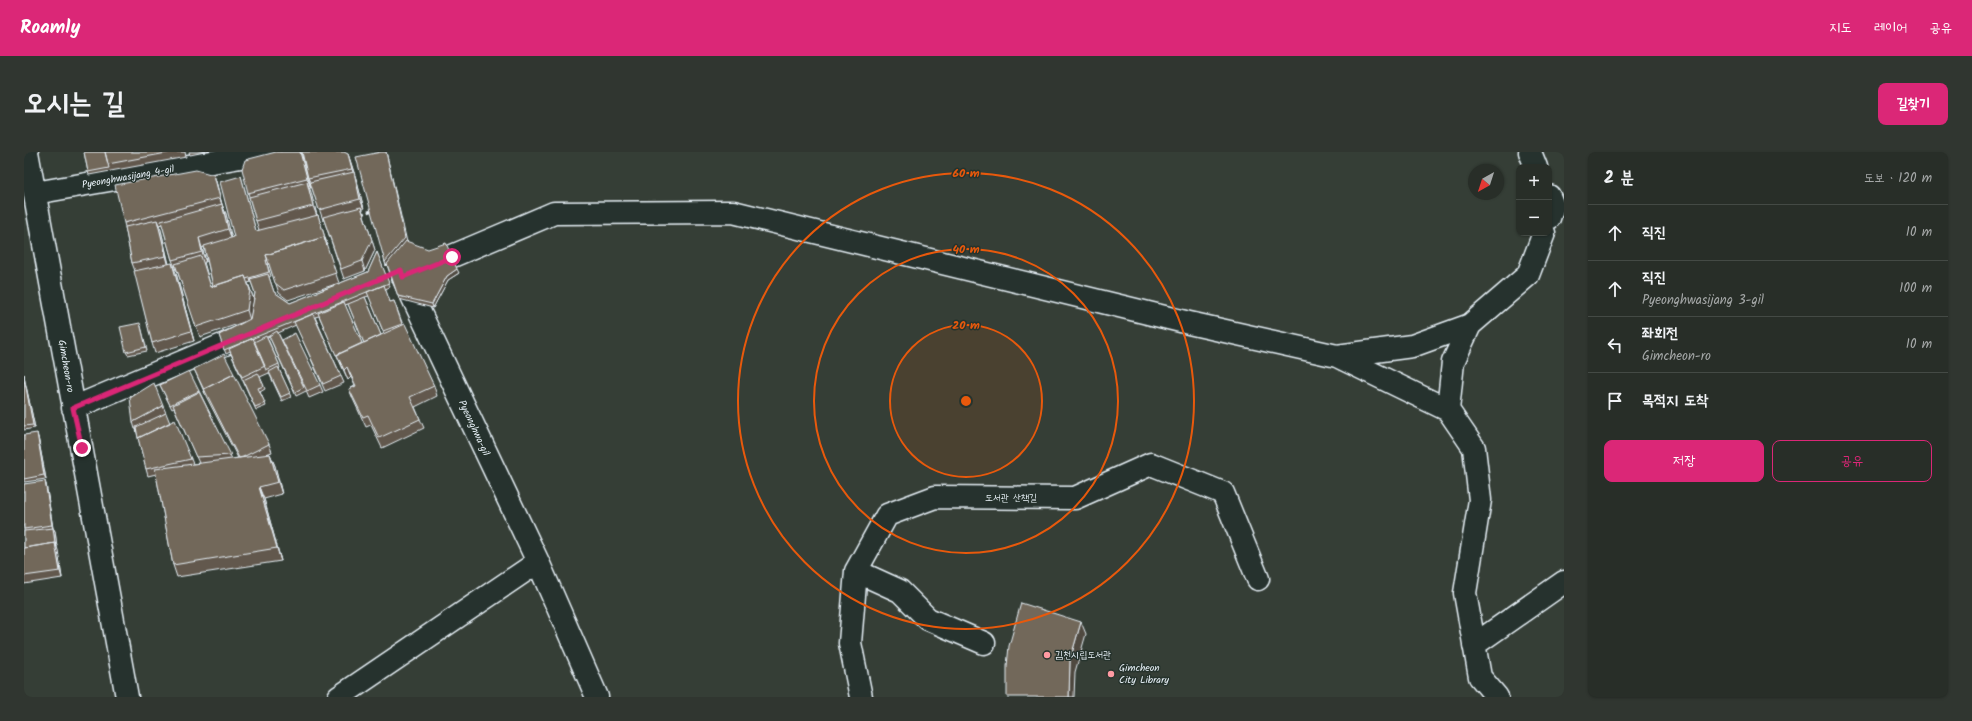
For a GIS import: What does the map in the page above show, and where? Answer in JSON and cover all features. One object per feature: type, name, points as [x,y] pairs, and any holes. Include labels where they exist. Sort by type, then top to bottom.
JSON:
[{"type":"street","name":"Gimcheon-ro","points":[[27,152],[127,697]]},
{"type":"street","name":"Pyeonghwasijang 4-gil","points":[[35,194],[222,156],[269,152]]},
{"type":"street","points":[[1530,152],[1535,164]]},
{"type":"street","points":[[380,279],[401,267],[554,213],[733,212],[1189,323],[1337,356],[1448,410],[1474,448],[1480,500],[1465,593],[1480,677],[1497,697]]},
{"type":"street","points":[[1337,356],[1412,346],[1470,325],[1528,275],[1543,236]]},
{"type":"street","name":"Pyeonghwa-gil","points":[[401,267],[538,562],[597,697]]},
{"type":"street","points":[[73,408],[272,325]]},
{"type":"street","points":[[1448,410],[1452,362],[1470,325]]},
{"type":"street","name":"도서관 산책길","points":[[861,697],[850,643],[856,571],[887,515],[935,498],[1075,498],[1151,464],[1223,493],[1258,579]]},
{"type":"street","points":[[339,697],[538,562]]},
{"type":"street","points":[[856,571],[900,591],[928,619],[984,643]]},
{"type":"street","points":[[1474,645],[1564,582]]},
{"type":"path","points":[[356,215],[377,209]]},
{"type":"building","points":[[84,152],[105,152],[109,168],[88,172]]},
{"type":"building","points":[[105,152],[172,152],[108,164]]},
{"type":"building","points":[[276,152],[300,152],[307,178],[248,193],[242,169],[245,160]]},
{"type":"building","points":[[302,152],[344,152],[348,154],[352,169],[308,178]]},
{"type":"building","points":[[386,152],[405,238],[385,262],[356,157]]},
{"type":"building","points":[[196,170],[214,175],[220,198],[124,223],[115,185]]},
{"type":"building","points":[[354,172],[360,199],[319,210],[310,182]]},
{"type":"building","points":[[241,176],[256,231],[318,215],[326,241],[324,237],[266,255],[269,272],[246,279],[245,276],[213,286],[204,246],[234,237],[220,182]]},
{"type":"building","points":[[307,182],[313,206],[256,221],[249,197]]},
{"type":"building","points":[[222,204],[228,229],[199,238],[202,252],[172,260],[161,221]]},
{"type":"building","points":[[361,207],[372,240],[362,261],[341,269],[323,217]]},
{"type":"building","points":[[157,220],[166,256],[132,263],[125,227]]},
{"type":"building","points":[[324,237],[336,273],[284,290],[275,283],[266,255]]},
{"type":"building","points":[[406,241],[428,249],[446,243],[457,269],[447,276],[432,304],[398,296],[387,264]]},
{"type":"building","points":[[377,252],[389,283],[224,350],[219,335],[250,319],[255,293],[250,279],[268,274],[274,292],[290,303],[368,272]]},
{"type":"building","points":[[201,256],[211,287],[245,276],[250,290],[247,310],[196,327],[175,264]]},
{"type":"building","points":[[172,263],[191,331],[152,343],[134,271]]},
{"type":"building","points":[[384,285],[390,302],[394,301],[402,324],[383,331],[367,292]]},
{"type":"building","points":[[365,297],[381,335],[364,343],[348,304]]},
{"type":"building","points":[[344,302],[362,343],[336,355],[318,313]]},
{"type":"building","points":[[313,314],[341,376],[323,384],[294,322]]},
{"type":"building","points":[[140,323],[146,347],[126,352],[120,327]]},
{"type":"building","points":[[405,324],[434,386],[410,397],[420,419],[379,438],[368,415],[363,417],[349,389],[356,386],[347,367],[344,370],[337,355]]},
{"type":"building","points":[[277,331],[304,387],[295,392],[269,336]]},
{"type":"building","points":[[295,333],[320,385],[307,391],[282,340]]},
{"type":"building","points":[[266,336],[279,364],[266,370],[254,342]]},
{"type":"building","points":[[253,338],[265,366],[242,377],[229,349]]},
{"type":"building","points":[[224,354],[234,374],[204,389],[205,392],[194,369]]},
{"type":"building","points":[[278,367],[290,393],[281,397],[269,372]]},
{"type":"building","points":[[189,371],[199,391],[170,405],[160,385]]},
{"type":"building","points":[[258,373],[264,386],[258,388],[265,403],[255,407],[243,380]]},
{"type":"building","points":[[234,374],[269,444],[239,458],[204,389]]},
{"type":"building","points":[[24,382],[33,425],[24,426]]},
{"type":"building","points":[[154,383],[163,406],[133,422],[130,398]]},
{"type":"building","points":[[199,392],[231,455],[196,457],[173,405]]},
{"type":"building","points":[[166,413],[170,423],[138,438],[136,427]]},
{"type":"building","points":[[175,420],[191,459],[146,469],[138,438]]},
{"type":"building","points":[[37,433],[44,475],[24,479],[24,435]]},
{"type":"building","points":[[270,454],[278,482],[259,487],[277,548],[173,565],[155,469]]},
{"type":"building","points":[[45,481],[52,525],[24,529],[24,484]]},
{"type":"building","points":[[53,528],[55,543],[24,548],[24,531]]},
{"type":"building","points":[[55,543],[60,571],[24,576],[24,548]]},
{"type":"building","name":"김천시립도서관","points":[[1021,603],[1081,622],[1070,660],[1069,697],[1007,697],[1007,666],[1009,646]]},
{"type":"place","name":"김천시립도서관","points":[[1047,655]]},
{"type":"place","name":"Gimcheon City Library","points":[[1111,674]]},
{"type":"route","points":[[82,448],[73,408],[401,270],[403,277],[452,257]]}]
